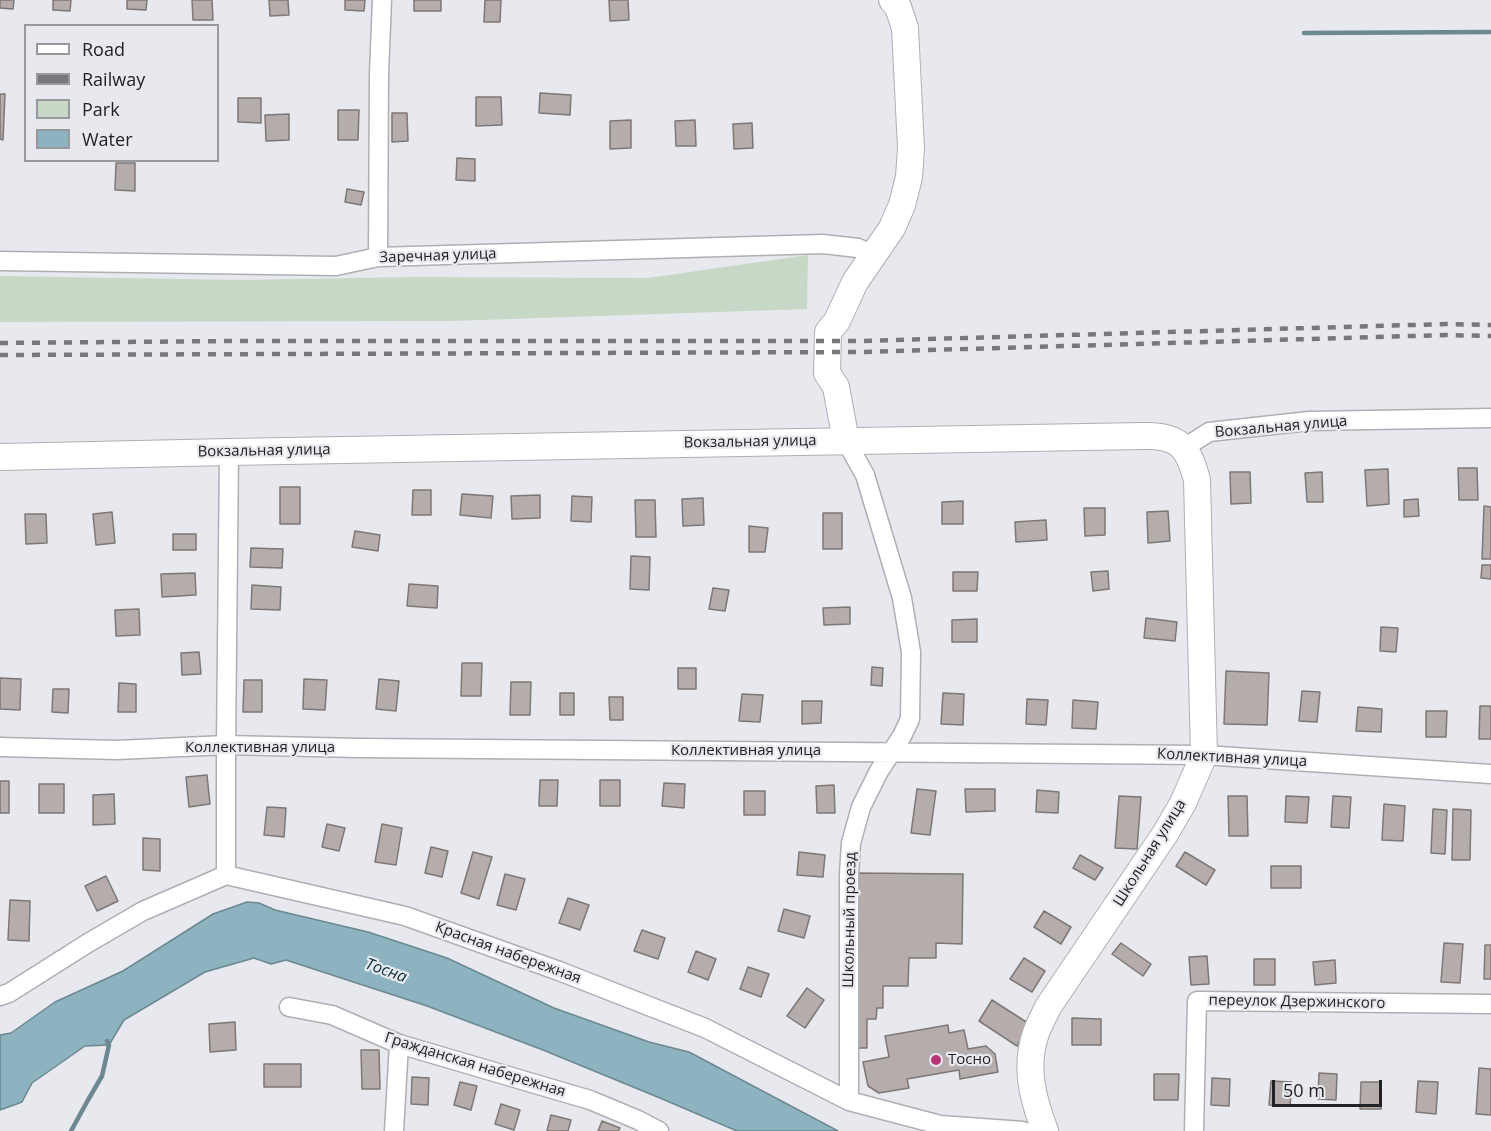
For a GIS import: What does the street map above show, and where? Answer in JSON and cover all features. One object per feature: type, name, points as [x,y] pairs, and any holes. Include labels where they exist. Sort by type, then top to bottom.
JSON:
[{"type":"street","points":[[378,257],[379,74],[382,0]]},
{"type":"street","points":[[846,441],[836,387],[840,375],[840,340],[837,321],[855,282],[892,228],[900,212],[909,177],[911,148],[905,28],[895,4]]},
{"type":"street","name":"Заречная улица","points":[[0,261],[336,266],[378,257],[823,244],[858,248],[874,255]]},
{"type":"street","name":"Вокзальная улица","points":[[0,457],[1159,436],[1172,439],[1184,448],[1209,432],[1309,421],[1491,418]]},
{"type":"street","name":"Школьный проезд","points":[[846,441],[865,474],[902,597],[911,652],[910,719],[861,807],[851,843],[849,1101]]},
{"type":"street","name":"Школьная улица","points":[[1045,1131],[1035,1105],[1030,1077],[1031,1055],[1036,1034],[1048,1007],[1166,834],[1183,803],[1204,755],[1197,480],[1191,459],[1184,448]]},
{"type":"street","points":[[0,996],[9,993],[143,911],[226,875],[229,452]]},
{"type":"street","name":"Коллективная улица","points":[[0,747],[117,750],[226,745],[1204,755],[1491,774]]},
{"type":"street","name":"Красная набережная","points":[[226,875],[405,916],[559,971],[705,1028],[849,1101],[940,1125],[1023,1131]]},
{"type":"street","name":"переулок Дзержинского","points":[[1194,1131],[1197,1001],[1491,1004]]},
{"type":"street","name":"Гражданская набережная","points":[[289,1007],[332,1015],[399,1044],[590,1100],[659,1131]]},
{"type":"street","points":[[394,1131],[399,1044]]},
{"type":"green space","points":[[808,255],[807,309],[451,321],[0,322],[0,276],[243,280],[412,277],[648,278]]},
{"type":"water","name":"Тосна","points":[[247,902],[259,903],[275,910],[368,932],[447,958],[554,1008],[649,1042],[689,1052],[838,1131],[737,1131],[543,1050],[427,1006],[286,960],[271,964],[254,958],[205,972],[124,1020],[109,1045],[85,1046],[32,1083],[22,1102],[0,1110],[0,1035],[11,1033],[55,1002],[123,971],[213,914]]},
{"type":"building","points":[[0,0],[14,0],[13,9],[0,8]]},
{"type":"building","points":[[53,0],[71,0],[70,11],[53,10]]},
{"type":"building","points":[[127,0],[147,0],[146,10],[127,9]]},
{"type":"building","points":[[192,0],[212,0],[213,20],[193,20]]},
{"type":"building","points":[[269,0],[288,0],[289,15],[270,16]]},
{"type":"building","points":[[345,0],[365,0],[364,11],[345,10]]},
{"type":"building","points":[[414,0],[441,0],[441,11],[414,11]]},
{"type":"building","points":[[485,0],[501,0],[500,22],[484,22]]},
{"type":"building","points":[[609,0],[628,0],[629,20],[610,21]]},
{"type":"building","points":[[540,93],[571,95],[570,115],[539,113]]},
{"type":"building","points":[[0,94],[5,94],[3,140],[0,139]]},
{"type":"building","points":[[476,97],[501,97],[502,125],[476,126]]},
{"type":"building","points":[[238,98],[261,98],[261,123],[238,122]]},
{"type":"building","points":[[338,110],[359,110],[358,140],[338,140]]},
{"type":"building","points":[[392,113],[407,113],[408,141],[392,142]]},
{"type":"building","points":[[289,114],[289,140],[266,141],[265,115]]},
{"type":"building","points":[[631,120],[631,148],[610,149],[610,121]]},
{"type":"building","points":[[695,120],[696,146],[676,146],[675,121]]},
{"type":"building","points":[[752,123],[753,148],[734,149],[733,124]]},
{"type":"building","points":[[457,158],[475,159],[475,181],[456,180]]},
{"type":"building","points":[[116,163],[135,163],[135,191],[115,190]]},
{"type":"building","points":[[347,189],[364,192],[361,205],[345,202]]},
{"type":"building","points":[[1458,468],[1477,468],[1478,500],[1459,500]]},
{"type":"building","points":[[1388,469],[1389,504],[1367,506],[1365,470]]},
{"type":"building","points":[[1230,472],[1250,472],[1251,503],[1231,504]]},
{"type":"building","points":[[1322,472],[1323,502],[1307,502],[1305,473]]},
{"type":"building","points":[[280,487],[300,487],[300,524],[280,524]]},
{"type":"building","points":[[413,490],[431,490],[431,515],[412,515]]},
{"type":"building","points":[[462,494],[493,496],[491,518],[460,515]]},
{"type":"building","points":[[540,495],[540,518],[512,519],[511,496]]},
{"type":"building","points":[[572,496],[592,497],[591,522],[571,521]]},
{"type":"building","points":[[703,498],[704,525],[683,526],[682,499]]},
{"type":"building","points":[[1418,499],[1419,516],[1404,517],[1404,500]]},
{"type":"building","points":[[635,500],[655,500],[656,537],[636,537]]},
{"type":"building","points":[[963,501],[963,524],[942,524],[942,502]]},
{"type":"building","points":[[1484,506],[1491,507],[1491,559],[1482,559]]},
{"type":"building","points":[[1084,508],[1105,508],[1105,535],[1085,536]]},
{"type":"building","points":[[1168,511],[1170,541],[1148,543],[1147,512]]},
{"type":"building","points":[[112,512],[115,543],[96,545],[93,514]]},
{"type":"building","points":[[823,513],[842,513],[842,549],[823,549]]},
{"type":"building","points":[[25,514],[46,514],[47,543],[26,544]]},
{"type":"building","points":[[1046,520],[1047,540],[1016,542],[1015,522]]},
{"type":"building","points":[[749,526],[768,528],[765,552],[749,552]]},
{"type":"building","points":[[355,531],[380,535],[378,551],[352,547]]},
{"type":"building","points":[[173,534],[196,534],[196,550],[173,550]]},
{"type":"building","points":[[251,548],[283,549],[282,568],[250,567]]},
{"type":"building","points":[[631,556],[650,557],[649,590],[630,589]]},
{"type":"building","points":[[1482,565],[1491,565],[1491,579],[1481,578]]},
{"type":"building","points":[[1108,571],[1109,589],[1093,591],[1091,572]]},
{"type":"building","points":[[953,572],[978,572],[977,591],[953,591]]},
{"type":"building","points":[[195,573],[196,595],[162,597],[161,574]]},
{"type":"building","points":[[409,584],[438,586],[437,608],[407,606]]},
{"type":"building","points":[[252,585],[281,587],[280,610],[251,609]]},
{"type":"building","points":[[713,588],[729,590],[725,611],[709,609]]},
{"type":"building","points":[[850,607],[850,624],[824,625],[823,608]]},
{"type":"building","points":[[139,609],[140,635],[116,636],[115,610]]},
{"type":"building","points":[[1146,618],[1177,622],[1175,641],[1144,638]]},
{"type":"building","points":[[977,619],[977,642],[952,642],[952,620]]},
{"type":"building","points":[[1381,627],[1398,628],[1396,652],[1380,651]]},
{"type":"building","points":[[199,652],[201,674],[182,675],[181,653]]},
{"type":"building","points":[[462,663],[482,663],[481,696],[461,696]]},
{"type":"building","points":[[872,667],[883,668],[882,686],[871,685]]},
{"type":"building","points":[[678,668],[696,668],[696,689],[678,689]]},
{"type":"building","points":[[1226,671],[1269,673],[1267,725],[1224,724]]},
{"type":"building","points":[[0,678],[21,679],[20,710],[0,709]]},
{"type":"building","points":[[304,679],[327,680],[325,710],[303,709]]},
{"type":"building","points":[[379,679],[399,681],[396,711],[376,709]]},
{"type":"building","points":[[244,680],[262,680],[262,712],[243,712]]},
{"type":"building","points":[[511,682],[531,682],[530,715],[510,715]]},
{"type":"building","points":[[119,683],[136,684],[136,712],[118,712]]},
{"type":"building","points":[[53,689],[69,689],[68,713],[52,712]]},
{"type":"building","points":[[1302,691],[1320,692],[1317,722],[1299,721]]},
{"type":"building","points":[[560,693],[574,693],[574,715],[560,715]]},
{"type":"building","points":[[943,693],[964,694],[963,725],[941,724]]},
{"type":"building","points":[[742,694],[763,695],[760,722],[739,721]]},
{"type":"building","points":[[609,697],[623,697],[623,720],[610,720]]},
{"type":"building","points":[[1027,699],[1048,700],[1046,725],[1026,724]]},
{"type":"building","points":[[1073,700],[1098,702],[1096,729],[1072,728]]},
{"type":"building","points":[[802,701],[822,701],[821,723],[802,724]]},
{"type":"building","points":[[1480,706],[1491,706],[1491,739],[1479,739]]},
{"type":"building","points":[[1358,707],[1382,709],[1381,732],[1356,731]]},
{"type":"building","points":[[1426,711],[1447,711],[1446,737],[1426,737]]},
{"type":"building","points":[[207,775],[210,804],[189,807],[186,777]]},
{"type":"building","points":[[540,780],[558,780],[557,806],[539,806]]},
{"type":"building","points":[[600,780],[620,780],[620,806],[600,806]]},
{"type":"building","points":[[0,781],[9,781],[9,813],[0,813]]},
{"type":"building","points":[[664,783],[685,784],[684,808],[662,806]]},
{"type":"building","points":[[39,784],[64,784],[64,813],[39,813]]},
{"type":"building","points":[[834,785],[835,813],[817,813],[816,786]]},
{"type":"building","points":[[917,789],[936,791],[930,835],[911,833]]},
{"type":"building","points":[[965,789],[995,789],[995,811],[966,812]]},
{"type":"building","points":[[1037,790],[1059,792],[1058,813],[1036,812]]},
{"type":"building","points":[[744,791],[765,791],[765,815],[744,815]]},
{"type":"building","points":[[114,794],[115,824],[93,825],[93,795]]},
{"type":"building","points":[[1119,796],[1141,797],[1137,849],[1115,848]]},
{"type":"building","points":[[1228,796],[1247,796],[1248,836],[1229,836]]},
{"type":"building","points":[[1286,796],[1309,797],[1307,823],[1285,822]]},
{"type":"building","points":[[1333,796],[1351,797],[1349,828],[1331,827]]},
{"type":"building","points":[[1384,804],[1405,806],[1403,841],[1382,840]]},
{"type":"building","points":[[267,807],[286,808],[284,837],[264,835]]},
{"type":"building","points":[[1433,809],[1447,810],[1445,854],[1431,853]]},
{"type":"building","points":[[1453,809],[1471,810],[1470,860],[1452,860]]},
{"type":"building","points":[[327,824],[345,828],[339,851],[322,847]]},
{"type":"building","points":[[382,824],[402,828],[396,865],[375,862]]},
{"type":"building","points":[[143,838],[160,839],[160,871],[143,870]]},
{"type":"building","points":[[431,847],[448,851],[442,877],[425,873]]},
{"type":"building","points":[[473,852],[492,857],[479,899],[461,893]]},
{"type":"building","points":[[799,852],[825,855],[823,877],[797,875]]},
{"type":"building","points":[[1185,852],[1215,870],[1206,885],[1176,866]]},
{"type":"building","points":[[1080,855],[1103,868],[1095,880],[1073,868]]},
{"type":"building","points":[[1271,866],[1301,866],[1301,888],[1271,888]]},
{"type":"building","points":[[855,873],[963,874],[962,944],[936,943],[936,958],[909,958],[908,986],[883,986],[883,1008],[877,1008],[876,1019],[867,1019],[867,1048],[853,1048]]},
{"type":"building","points":[[505,874],[525,879],[516,910],[497,905]]},
{"type":"building","points":[[106,876],[118,901],[97,911],[85,886]]},
{"type":"building","points":[[568,898],[589,905],[580,930],[559,923]]},
{"type":"building","points":[[10,900],[30,901],[29,941],[8,940]]},
{"type":"building","points":[[784,909],[810,916],[804,938],[778,931]]},
{"type":"building","points":[[1044,911],[1071,927],[1061,944],[1034,927]]},
{"type":"building","points":[[642,930],[665,938],[658,959],[634,951]]},
{"type":"building","points":[[1121,943],[1151,964],[1143,976],[1112,954]]},
{"type":"building","points":[[1444,943],[1463,944],[1460,983],[1441,982]]},
{"type":"building","points":[[1485,945],[1491,945],[1491,979],[1484,979]]},
{"type":"building","points":[[696,951],[716,959],[708,980],[688,972]]},
{"type":"building","points":[[1207,956],[1209,984],[1191,985],[1189,957]]},
{"type":"building","points":[[1024,958],[1045,971],[1032,992],[1010,979]]},
{"type":"building","points":[[1254,959],[1275,959],[1275,985],[1254,985]]},
{"type":"building","points":[[1335,960],[1336,983],[1315,985],[1313,962]]},
{"type":"building","points":[[748,967],[769,974],[761,997],[740,989]]},
{"type":"building","points":[[807,988],[824,1000],[805,1028],[787,1016]]},
{"type":"building","points":[[992,1000],[1031,1025],[1017,1046],[979,1021]]},
{"type":"building","points":[[1072,1018],[1101,1019],[1101,1045],[1072,1045]]},
{"type":"building","points":[[235,1022],[236,1050],[210,1052],[209,1024]]},
{"type":"building","name":"Тосно","points":[[948,1025],[949,1033],[964,1030],[968,1049],[986,1046],[995,1054],[998,1072],[960,1079],[959,1070],[907,1079],[909,1088],[879,1093],[868,1086],[863,1062],[889,1057],[885,1036]]},
{"type":"building","points":[[361,1050],[379,1050],[380,1089],[362,1089]]},
{"type":"building","points":[[264,1064],[301,1064],[301,1087],[264,1087]]},
{"type":"building","points":[[1479,1068],[1491,1069],[1491,1115],[1476,1114]]},
{"type":"building","points":[[1319,1073],[1337,1074],[1336,1100],[1318,1099]]},
{"type":"building","points":[[1154,1074],[1179,1074],[1178,1100],[1154,1100]]},
{"type":"building","points":[[412,1077],[429,1078],[428,1105],[411,1104]]},
{"type":"building","points":[[1212,1078],[1230,1079],[1229,1106],[1211,1105]]},
{"type":"building","points":[[1271,1081],[1292,1082],[1290,1106],[1269,1105]]},
{"type":"building","points":[[1418,1081],[1438,1082],[1436,1114],[1416,1112]]},
{"type":"building","points":[[460,1082],[477,1086],[471,1110],[454,1105]]},
{"type":"building","points":[[1361,1082],[1381,1082],[1381,1109],[1360,1109]]},
{"type":"building","points":[[501,1104],[520,1110],[514,1130],[495,1124]]},
{"type":"building","points":[[551,1115],[571,1120],[568,1131],[547,1131]]},
{"type":"building","points":[[602,1121],[620,1128],[618,1131],[598,1131]]},
{"type":"waterway","points":[[1304,33],[1491,32]]},
{"type":"waterway","points":[[71,1131],[102,1076],[109,1045],[107,1041]]},
{"type":"railway","points":[[0,343],[861,341],[1446,324],[1491,325]]},
{"type":"railway","points":[[0,355],[861,352],[1446,335],[1491,336]]},
{"type":"place","name":"Тосно","points":[[936,1060]]}]
